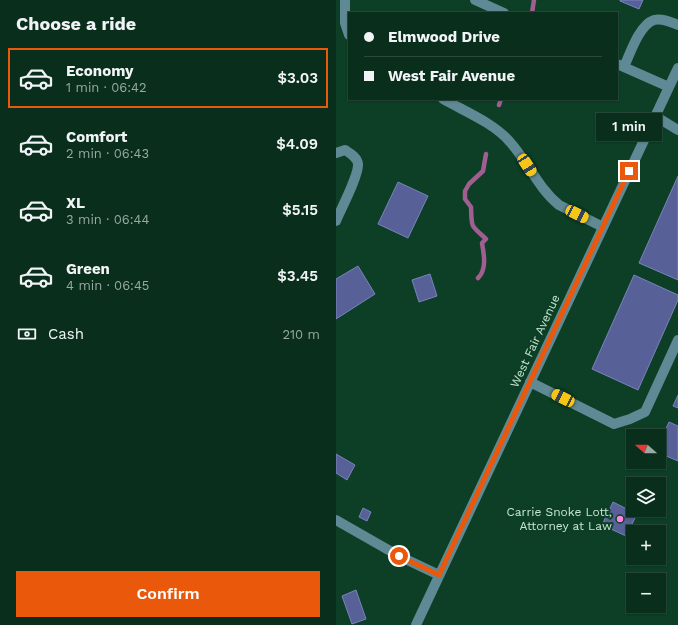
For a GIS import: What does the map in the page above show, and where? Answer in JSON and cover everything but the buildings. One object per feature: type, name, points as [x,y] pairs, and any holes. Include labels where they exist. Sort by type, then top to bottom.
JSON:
[{"type":"street","points":[[345,0],[345,23],[348,32]]},
{"type":"street","points":[[475,0],[502,12]]},
{"type":"street","points":[[669,87],[621,65],[642,29],[653,20],[664,20],[678,25]]},
{"type":"street","name":"West Fair Avenue","points":[[416,625],[678,68]]},
{"type":"street","points":[[445,100],[468,112],[505,136],[517,150],[541,187],[559,205],[603,227]]},
{"type":"street","points":[[655,116],[678,130]]},
{"type":"street","points":[[336,153],[345,150],[355,156],[358,163],[357,173],[336,221]]},
{"type":"street","points":[[530,382],[614,424],[645,412],[678,340]]},
{"type":"street","points":[[336,520],[399,556],[439,575]]},
{"type":"waterway","points":[[532,12],[534,0]]},
{"type":"waterway","points":[[499,105],[501,100]]},
{"type":"waterway","points":[[478,278],[483,271],[484,257],[482,243],[486,239],[473,226],[471,207],[465,199],[465,191],[469,184],[483,171],[486,154]]},
{"type":"place","name":"Carrie Snoke Lott, Attorney at Law","points":[[620,519]]},
{"type":"route","points":[[399,556],[439,575],[629,171]]}]
